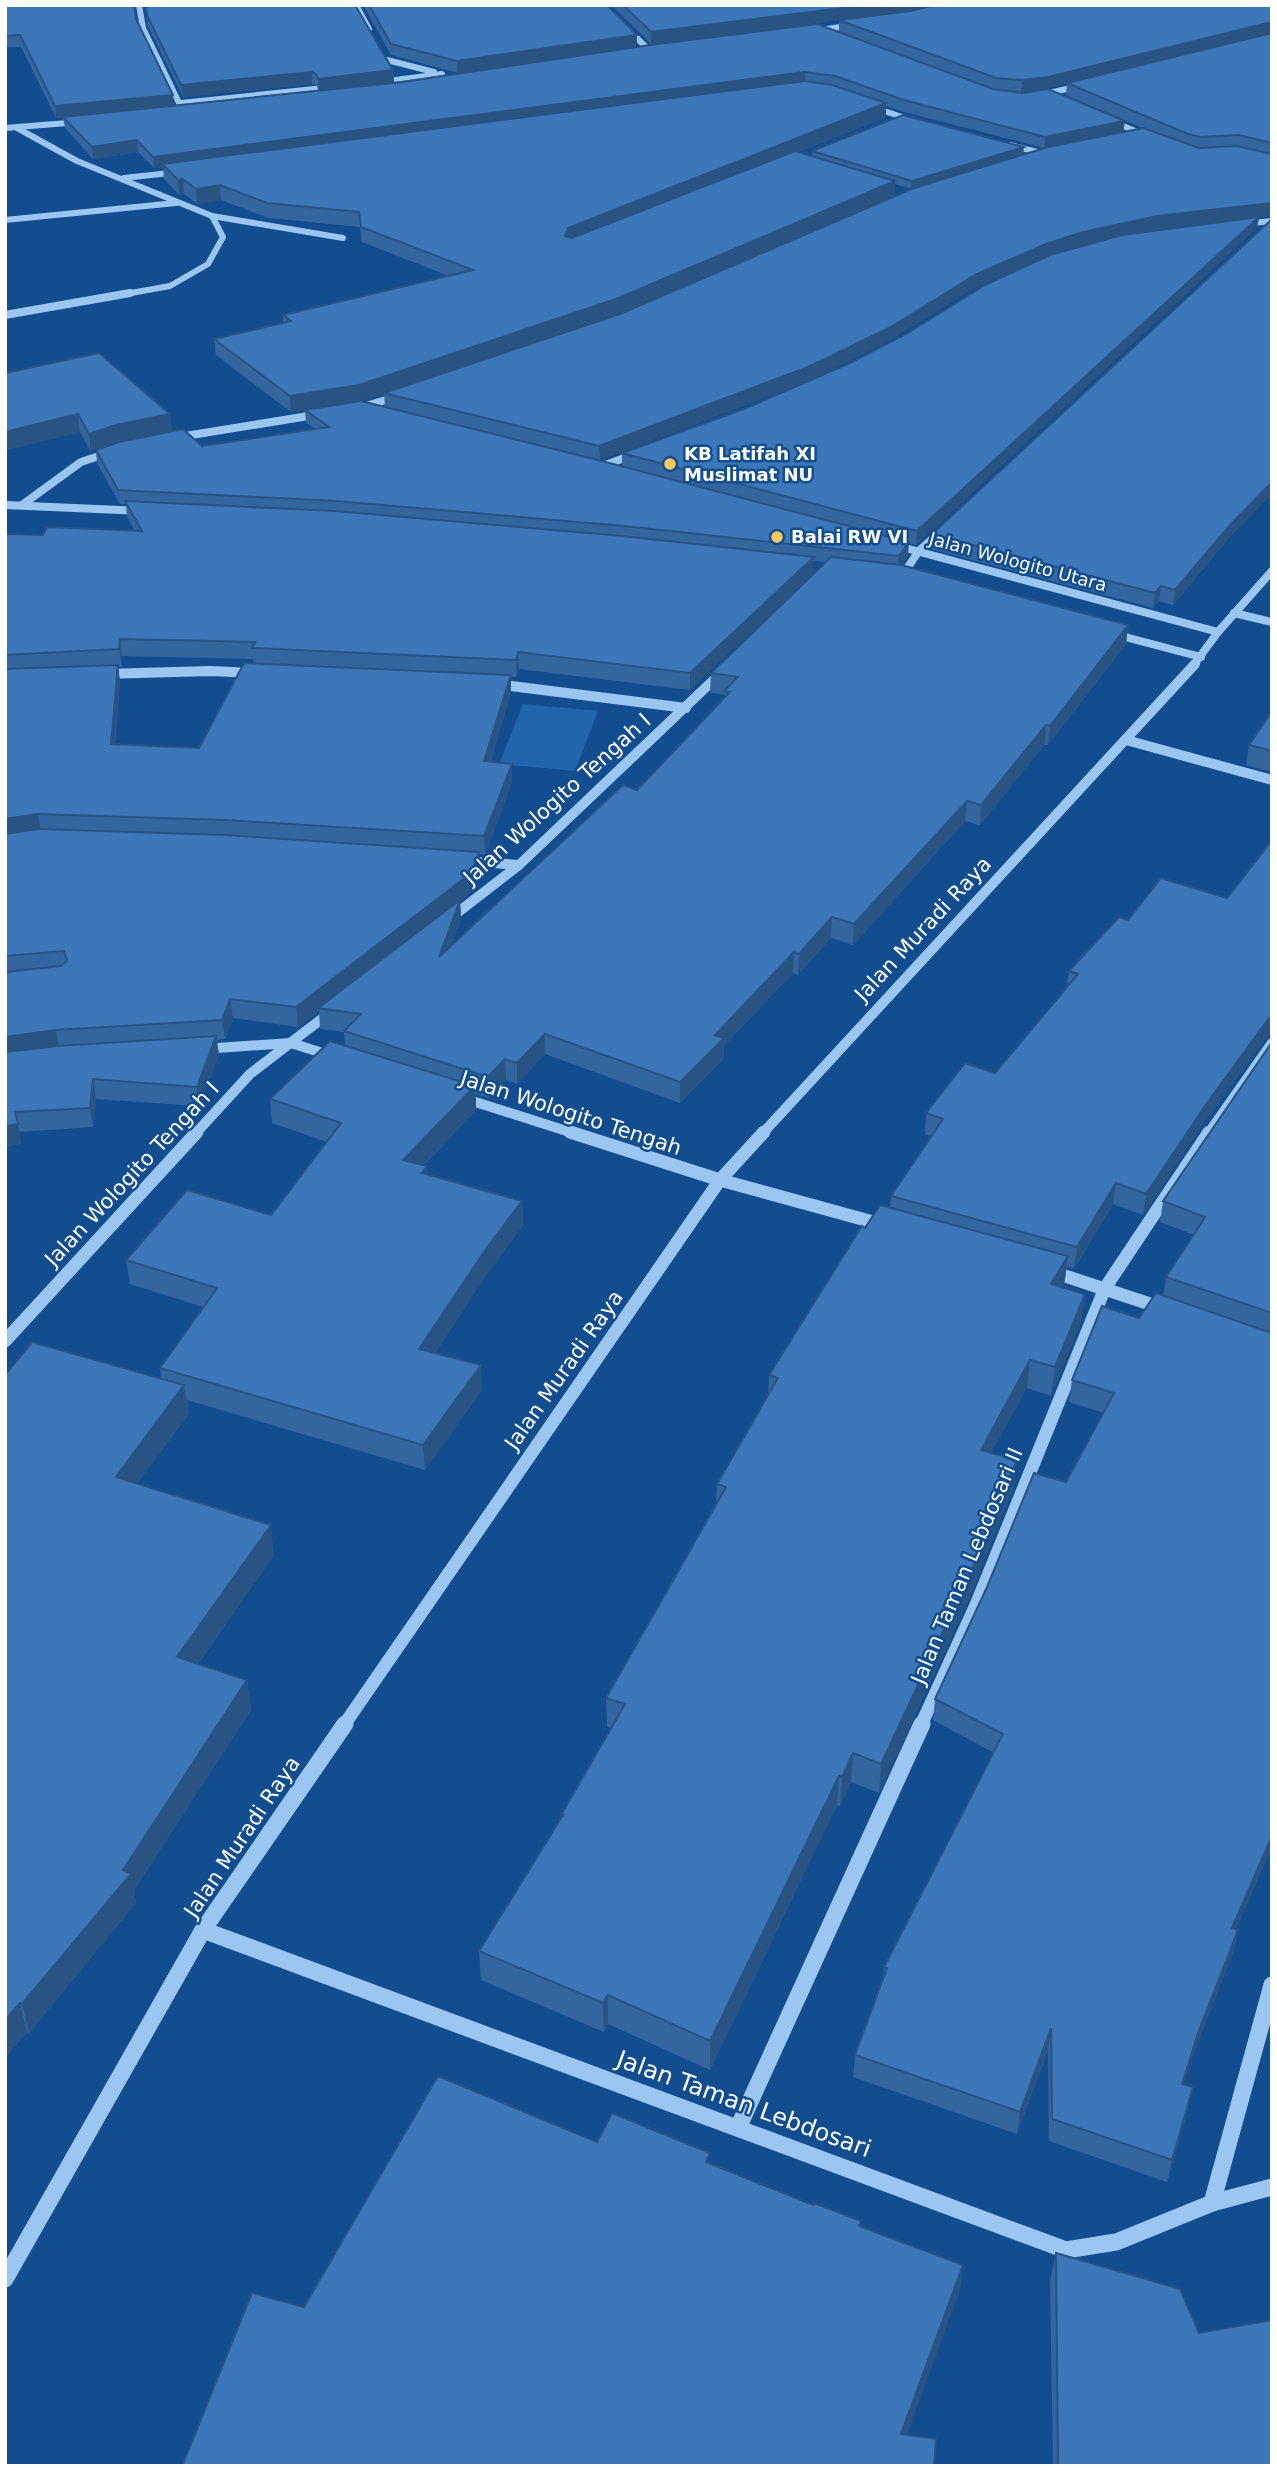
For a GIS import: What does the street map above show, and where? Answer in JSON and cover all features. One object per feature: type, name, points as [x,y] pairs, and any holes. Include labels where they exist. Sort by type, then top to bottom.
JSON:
[{"type":"street","points":[[139,5],[138,13],[183,112]]},
{"type":"street","points":[[356,5],[374,38]]},
{"type":"street","points":[[603,5],[649,50]]},
{"type":"street","points":[[806,32],[869,23]]},
{"type":"street","points":[[817,30],[830,35]]},
{"type":"street","points":[[380,49],[403,87]]},
{"type":"street","points":[[636,52],[663,49]]},
{"type":"street","points":[[377,90],[449,78],[387,60]]},
{"type":"street","points":[[372,83],[442,74]]},
{"type":"street","points":[[1034,96],[1085,85]]},
{"type":"street","points":[[181,103],[345,86]]},
{"type":"street","points":[[1048,94],[1058,98]]},
{"type":"street","points":[[313,98],[338,95]]},
{"type":"street","points":[[867,105],[927,124]]},
{"type":"street","points":[[169,114],[196,111]]},
{"type":"street","points":[[890,122],[902,117]]},
{"type":"street","points":[[1105,118],[1153,139]]},
{"type":"street","points":[[5,128],[86,121]]},
{"type":"street","points":[[16,128],[77,161],[212,216],[343,238]]},
{"type":"street","points":[[1130,137],[1142,134]]},
{"type":"street","points":[[1006,144],[1045,154]]},
{"type":"street","points":[[1021,161],[1057,152]]},
{"type":"street","points":[[124,178],[183,171]]},
{"type":"street","points":[[5,220],[178,202]]},
{"type":"street","points":[[5,315],[170,286],[208,264],[223,237],[212,216]]},
{"type":"street","points":[[1236,224],[1272,222]]},
{"type":"street","points":[[1262,231],[1272,222]]},
{"type":"street","points":[[349,410],[412,391]]},
{"type":"street","points":[[362,408],[386,414]]},
{"type":"street","points":[[160,441],[335,412]]},
{"type":"street","points":[[22,505],[81,462],[119,449]]},
{"type":"street","points":[[600,467],[649,449]]},
{"type":"street","points":[[586,464],[612,471]]},
{"type":"street","points":[[5,505],[159,512]]},
{"type":"street","points":[[901,577],[919,551],[948,524]]},
{"type":"street","name":"Jalan Wologito Utara","points":[[880,541],[1218,632]]},
{"type":"street","name":"Jalan Muradi Raya","points":[[5,2279],[202,1930],[720,1180],[1126,740],[1201,657],[1218,632],[1272,571]]},
{"type":"street","points":[[889,576],[914,581]]},
{"type":"street","points":[[1234,613],[1272,622]]},
{"type":"street","points":[[1097,629],[1201,657]]},
{"type":"street","name":"Jalan Wologito Tengah I","points":[[443,924],[519,865],[733,661]]},
{"type":"street","points":[[89,674],[211,671],[264,674]]},
{"type":"street","points":[[480,683],[686,708]]},
{"type":"street","points":[[1126,740],[1272,780]]},
{"type":"street","points":[[449,860],[519,865]]},
{"type":"street","name":"Jalan Wologito Tengah I","points":[[5,1341],[250,1074],[345,1001]]},
{"type":"street","points":[[196,1049],[291,1043],[343,1060]]},
{"type":"street","name":"Jalan Taman Lebdosari II","points":[[738,2128],[976,1605],[1105,1288],[1223,1111],[1272,1043]]},
{"type":"street","name":"Jalan Wologito Tengah","points":[[447,1093],[720,1180]]},
{"type":"street","points":[[720,1180],[894,1228]]},
{"type":"street","points":[[1041,1269],[1169,1311]]},
{"type":"street","name":"Jalan Taman Lebdosari","points":[[202,1930],[1066,2250],[1116,2242],[1212,2203],[1272,2187]]},
{"type":"street","points":[[1212,2203],[1272,1984]]},
{"type":"shaded area","points":[[523,704],[598,711],[575,771],[499,764]]},
{"type":"building","points":[[5,5],[134,5],[136,19],[173,95],[55,106],[20,35],[5,36]]},
{"type":"building","points":[[146,5],[355,5],[393,70],[318,79],[312,72],[181,85],[147,15]]},
{"type":"building","points":[[369,5],[607,5],[637,35],[457,61],[391,44]]},
{"type":"building","points":[[623,5],[867,5],[651,32]]},
{"type":"building","points":[[936,5],[1272,5],[1272,22],[1048,77],[1022,80],[996,78],[839,20]]},
{"type":"building","points":[[817,24],[993,89],[1022,93],[1048,89],[1125,121],[1045,137],[904,100],[835,76],[805,72],[153,157],[137,140],[92,147],[63,117],[403,82],[650,45]]},
{"type":"building","points":[[1272,33],[1272,143],[1239,135],[1201,137],[1188,134],[1067,83]]},
{"type":"building","points":[[805,81],[832,85],[886,103],[568,228],[565,236],[572,238],[795,151],[895,181],[616,299],[359,385],[290,396],[214,339],[291,321],[283,315],[473,270],[361,227],[359,212],[267,203],[220,185],[196,189],[183,179],[178,180],[162,164]]},
{"type":"building","points":[[903,115],[1024,147],[912,181],[812,151]]},
{"type":"building","points":[[1143,128],[1199,148],[1237,146],[1272,154],[1272,203],[1157,216],[1083,232],[1046,244],[977,274],[889,328],[808,367],[599,446],[384,393],[620,314],[914,188],[1048,147]]},
{"type":"building","points":[[1259,217],[917,531],[622,453],[744,409],[848,364],[908,333],[985,285],[1050,255],[1122,235]]},
{"type":"building","points":[[1272,219],[1272,482],[1231,524],[1175,590],[1161,586],[1155,593],[932,534]]},
{"type":"building","points":[[99,353],[170,414],[116,425],[89,434],[78,414],[5,432],[5,373]]},
{"type":"building","points":[[361,401],[909,542],[899,556],[624,526],[337,501],[118,490],[96,450],[119,442],[183,429],[202,446],[329,427],[305,410]]},
{"type":"building","points":[[125,501],[335,511],[622,536],[814,557],[690,673],[518,652],[516,660],[252,648],[255,642],[120,639],[119,649],[5,655],[5,534],[43,535],[47,527],[142,531]]},
{"type":"building","points":[[831,557],[901,565],[1128,625],[1050,726],[1046,725],[981,805],[967,801],[854,924],[832,917],[799,954],[794,952],[715,1035],[724,1038],[680,1082],[545,1034],[517,1063],[505,1059],[488,1077],[344,1031],[361,1014],[318,1008],[460,900],[439,957],[623,785],[637,790],[730,692],[724,691],[738,677],[711,673]]},
{"type":"building","points":[[244,663],[511,675],[484,761],[512,764],[484,836],[225,820],[38,814],[5,819],[5,669],[118,665],[111,744],[199,748]]},
{"type":"building","points":[[1272,711],[1272,751],[1249,745]]},
{"type":"building","points":[[38,829],[225,835],[479,852],[471,873],[296,1007],[230,999],[222,1020],[56,1030],[5,1037],[5,972],[61,966],[67,961],[64,951],[5,956],[5,834]]},
{"type":"building","points":[[1272,840],[1272,1017],[1205,1106],[1146,1194],[1116,1183],[1077,1247],[891,1196],[943,1119],[926,1113],[965,1063],[995,1073],[1078,974],[1069,971],[1119,917],[1128,920],[1161,878],[1227,898]]},
{"type":"building","points":[[216,1036],[197,1087],[93,1079],[90,1108],[15,1112],[18,1124],[5,1126],[5,1052]]},
{"type":"building","points":[[330,1041],[475,1086],[403,1160],[427,1166],[422,1173],[522,1201],[486,1249],[419,1349],[481,1365],[423,1445],[160,1368],[217,1288],[126,1260],[187,1190],[271,1215],[341,1123],[270,1099]]},
{"type":"building","points":[[1272,1042],[1272,1313],[1166,1277],[1205,1217],[1163,1201]]},
{"type":"building","points":[[880,1205],[1068,1256],[1051,1284],[1085,1294],[1055,1367],[1030,1360],[981,1450],[1017,1460],[971,1572],[881,1764],[853,1753],[842,1777],[839,1776],[710,2041],[608,1995],[603,2003],[479,1951],[563,1815],[625,1704],[606,1698],[726,1487],[717,1484],[778,1378],[769,1375],[862,1226],[865,1228]]},
{"type":"building","points":[[1156,1293],[1272,1333],[1272,1836],[1232,1928],[1238,1930],[1198,2033],[1182,2084],[1193,2087],[1172,2160],[1052,2119],[1051,2028],[1020,2112],[855,2055],[887,1968],[884,1967],[1003,1734],[935,1699],[987,1587],[1034,1473],[1066,1482],[1114,1393],[1072,1380],[1102,1306],[1139,1318]]},
{"type":"building","points":[[32,1342],[184,1385],[116,1477],[271,1525],[177,1657],[247,1680],[123,1870],[131,1874],[22,2004],[5,2020],[5,1375]]},
{"type":"building","points":[[438,2076],[597,2142],[612,2113],[710,2153],[706,2162],[813,2205],[814,2203],[861,2221],[859,2226],[963,2265],[901,2434],[936,2439],[934,2466],[182,2466],[252,2293],[304,2307]]},
{"type":"building","points":[[1056,2253],[1180,2289],[1199,2333],[1272,2320],[1272,2466],[1058,2466]]},
{"type":"place","name":"KB Latifah XI Muslimat NU","points":[[670,464]]},
{"type":"place","name":"Balai RW VI","points":[[777,537]]}]
